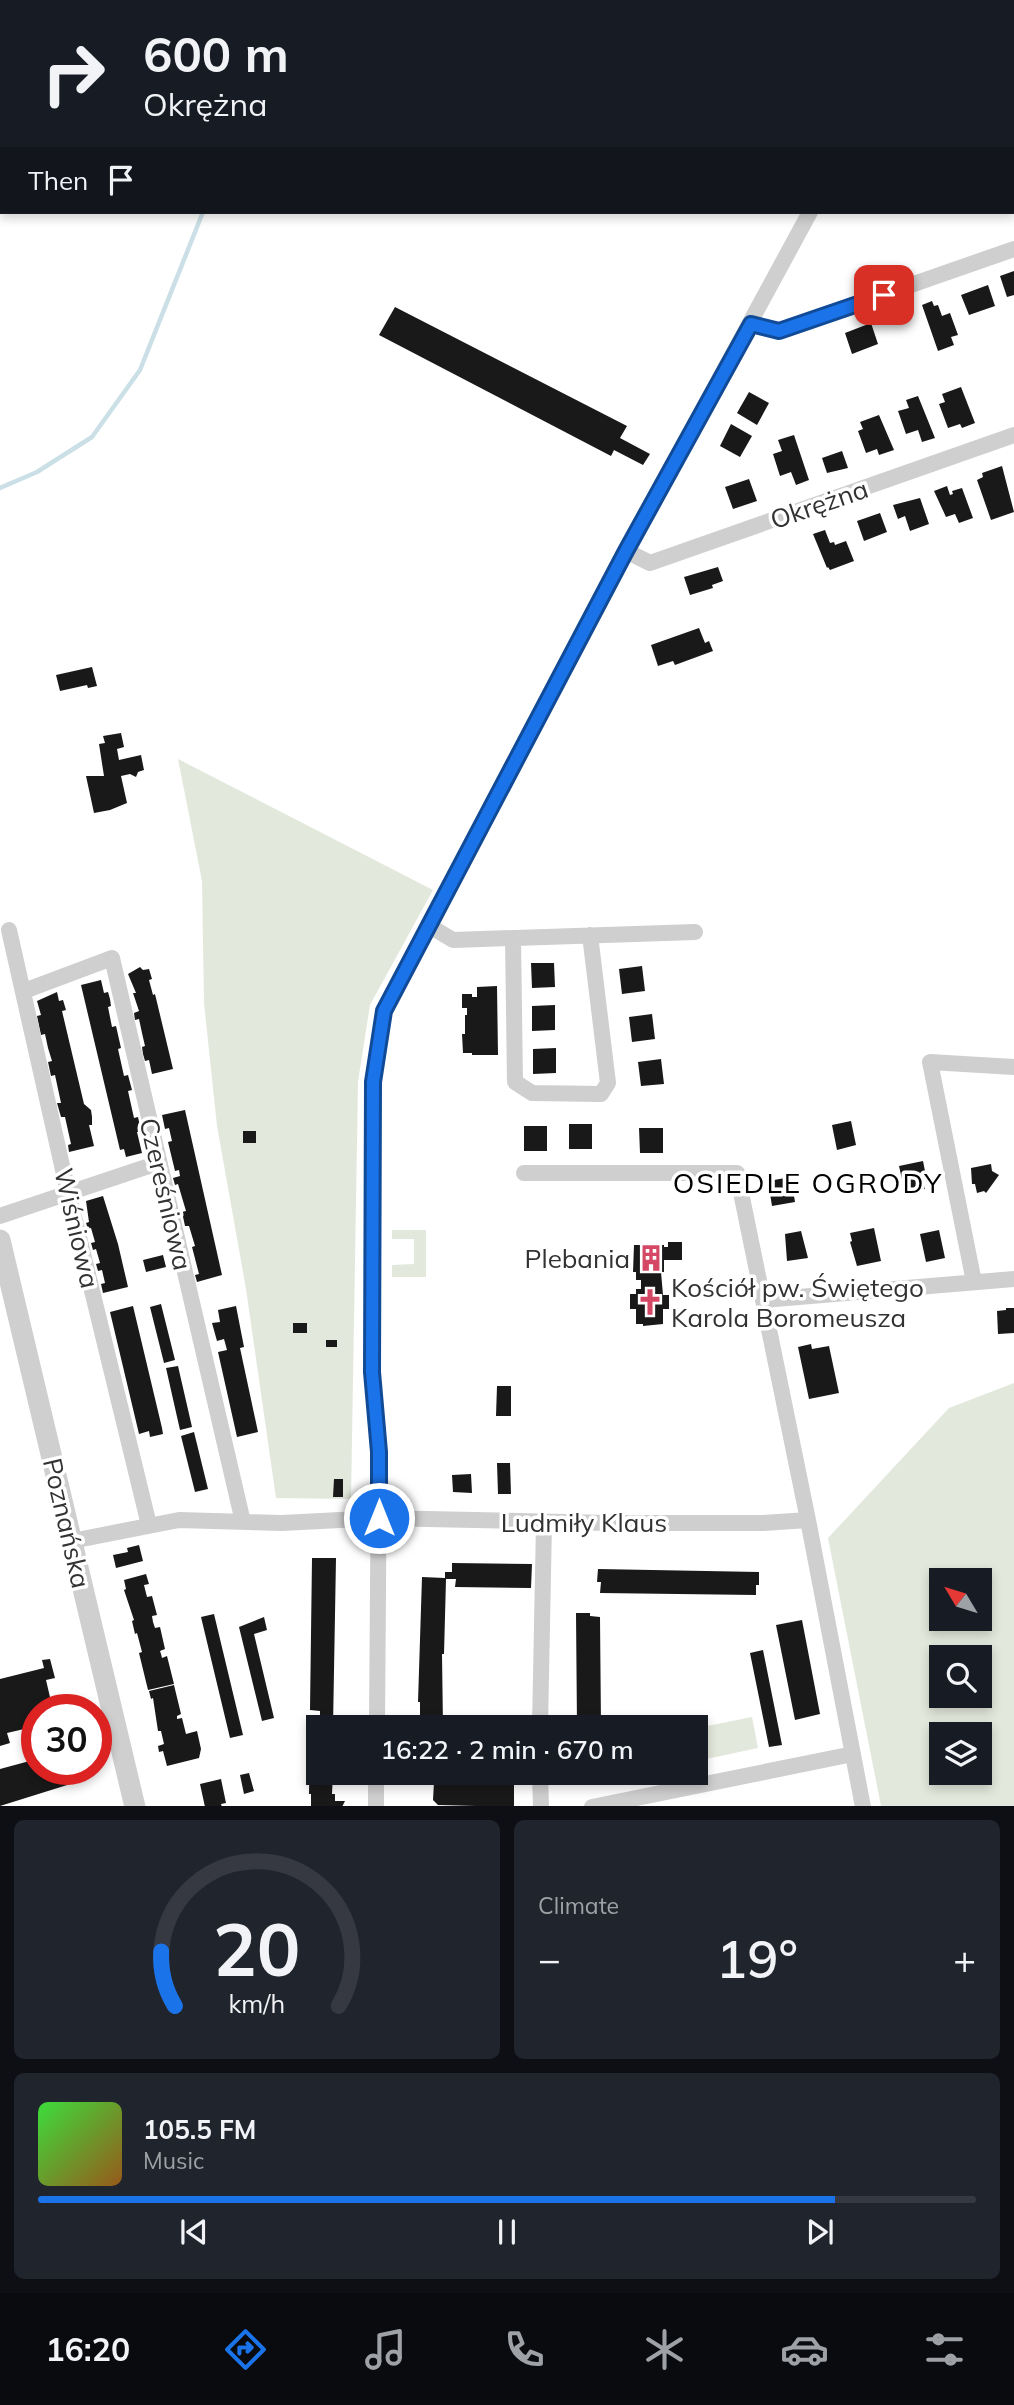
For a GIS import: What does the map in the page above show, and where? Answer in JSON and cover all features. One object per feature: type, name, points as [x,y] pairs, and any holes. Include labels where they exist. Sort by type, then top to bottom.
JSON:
[{"type":"street","points":[[377,1715],[379,1452],[372,1372],[373,1082],[384,1011],[626,551],[809,214]]},
{"type":"street","points":[[751,324],[779,331],[1014,249]]},
{"type":"street","name":"Okrężna","points":[[626,551],[650,563],[1014,435]]},
{"type":"street","points":[[428,925],[453,940],[695,932]]},
{"type":"street","name":"Wiśniowa","points":[[9,930],[68,1192],[149,1525]]},
{"type":"street","points":[[513,938],[515,1082],[532,1093],[601,1094],[608,1083],[590,936]]},
{"type":"street","name":"Czereśniowa","points":[[24,991],[111,958],[243,1522]]},
{"type":"street","points":[[974,1282],[930,1062],[1014,1067]]},
{"type":"street","points":[[0,1216],[158,1163]]},
{"type":"street","points":[[524,1173],[737,1173],[863,1806]]},
{"type":"street","name":"Poznańska","points":[[0,1240],[135,1806]]},
{"type":"street","points":[[763,1300],[1014,1279]]},
{"type":"street","name":"Ludmiły Klaus","points":[[72,1541],[179,1520],[282,1523],[379,1518],[544,1523],[763,1523],[808,1520]]},
{"type":"street","points":[[540,1715],[544,1523]]},
{"type":"street","points":[[597,1806],[853,1754]]},
{"type":"street","points":[[376,1785],[376,1806]]},
{"type":"street","points":[[540,1785],[541,1806]]},
{"type":"shaded area","points":[[178,759],[433,890],[370,1005],[358,1082],[351,1499],[276,1498],[246,1289],[217,1126],[204,1003],[202,881]]},
{"type":"shaded area","points":[[392,1230],[426,1230],[426,1277],[392,1277],[392,1265],[414,1264],[414,1239],[392,1239]]},
{"type":"shaded area","points":[[1014,1383],[1014,1806],[881,1806],[828,1538],[949,1408]]},
{"type":"shaded area","points":[[752,1717],[758,1748],[708,1759],[708,1726]]},
{"type":"building","points":[[1014,271],[1014,295],[1007,297],[1000,276]]},
{"type":"building","points":[[988,285],[995,306],[969,315],[961,295]]},
{"type":"building","points":[[932,301],[934,306],[938,305],[942,316],[950,313],[958,335],[951,337],[954,345],[938,351],[922,305]]},
{"type":"building","points":[[395,307],[627,426],[620,438],[650,454],[643,465],[614,450],[611,456],[379,335]]},
{"type":"building","points":[[871,323],[878,344],[852,354],[845,333]]},
{"type":"building","points":[[961,387],[975,423],[962,428],[960,424],[948,428],[939,404],[945,402],[942,394]]},
{"type":"building","points":[[749,392],[769,403],[757,425],[737,413]]},
{"type":"building","points":[[918,396],[935,438],[922,442],[918,430],[906,434],[898,411],[909,408],[906,400]]},
{"type":"building","points":[[879,415],[894,450],[879,455],[877,449],[866,453],[858,431],[863,429],[860,422]]},
{"type":"building","points":[[731,424],[752,436],[740,457],[720,446]]},
{"type":"building","points":[[794,435],[809,480],[796,485],[791,472],[780,476],[773,454],[782,451],[778,440]]},
{"type":"building","points":[[842,451],[848,468],[827,473],[822,458]]},
{"type":"building","points":[[1002,466],[1014,512],[991,520],[977,480],[983,477],[982,473]]},
{"type":"building","points":[[749,479],[757,501],[733,509],[725,487]]},
{"type":"building","points":[[947,486],[950,495],[953,494],[952,491],[962,488],[973,518],[959,523],[955,514],[946,517],[934,491]]},
{"type":"building","points":[[920,498],[929,524],[910,531],[905,516],[898,519],[893,505]]},
{"type":"building","points":[[880,513],[887,532],[864,541],[857,521]]},
{"type":"building","points":[[825,530],[830,543],[834,542],[835,545],[846,541],[854,561],[830,570],[827,568],[813,534]]},
{"type":"building","points":[[718,567],[723,581],[712,585],[713,588],[690,595],[684,577]]},
{"type":"building","points":[[699,628],[705,643],[709,641],[713,651],[675,665],[673,661],[658,666],[651,645]]},
{"type":"building","points":[[92,667],[97,686],[88,688],[87,685],[60,691],[56,675]]},
{"type":"building","points":[[121,733],[124,747],[117,749],[119,760],[141,755],[144,770],[138,772],[136,777],[130,774],[121,776],[127,803],[94,813],[86,776],[104,776],[99,744],[105,743],[103,736]]},
{"type":"building","points":[[531,963],[554,963],[555,987],[532,988]]},
{"type":"building","points":[[642,966],[645,991],[622,994],[619,969]]},
{"type":"building","points":[[140,967],[143,970],[149,969],[152,979],[149,980],[153,995],[155,994],[173,1069],[152,1074],[149,1060],[145,1061],[143,1054],[142,1047],[145,1046],[139,1019],[135,1020],[134,1013],[139,1011],[133,993],[136,993],[128,974]]},
{"type":"building","points":[[101,980],[104,993],[108,992],[110,999],[111,1006],[108,1007],[112,1027],[116,1026],[124,1076],[128,1075],[132,1090],[128,1091],[134,1118],[138,1117],[141,1131],[137,1132],[142,1153],[126,1157],[124,1149],[120,1150],[81,985]]},
{"type":"building","points":[[497,986],[498,1055],[463,1053],[462,1034],[465,1034],[467,1008],[462,1008],[462,994],[477,997],[477,987]]},
{"type":"building","points":[[57,992],[59,1001],[63,1000],[66,1010],[62,1011],[84,1104],[91,1110],[92,1117],[92,1125],[89,1125],[94,1146],[69,1152],[68,1145],[71,1144],[65,1117],[61,1117],[55,1075],[51,1076],[48,1062],[52,1061],[45,1034],[41,1035],[37,1016],[41,1015],[37,1001]]},
{"type":"building","points":[[555,1005],[555,1030],[532,1031],[532,1006]]},
{"type":"building","points":[[652,1014],[655,1039],[632,1042],[629,1017]]},
{"type":"building","points":[[556,1048],[556,1073],[533,1074],[533,1049]]},
{"type":"building","points":[[661,1059],[664,1084],[641,1086],[638,1062]]},
{"type":"building","points":[[185,1110],[222,1275],[197,1282],[195,1275],[199,1274],[192,1247],[195,1246],[189,1226],[185,1226],[182,1212],[186,1211],[178,1184],[175,1185],[173,1178],[180,1176],[179,1170],[175,1171],[168,1142],[172,1141],[169,1128],[165,1129],[162,1115]]},
{"type":"building","points":[[851,1121],[856,1145],[837,1150],[832,1125]]},
{"type":"building","points":[[569,1124],[592,1124],[592,1149],[569,1149]]},
{"type":"building","points":[[524,1126],[547,1126],[547,1151],[524,1151]]},
{"type":"building","points":[[639,1128],[663,1128],[663,1153],[640,1153]]},
{"type":"building","points":[[243,1131],[256,1131],[256,1143],[243,1143]]},
{"type":"building","points":[[923,1161],[925,1189],[905,1193],[899,1166]]},
{"type":"building","points":[[991,1164],[992,1171],[999,1175],[986,1193],[977,1193],[975,1184],[972,1184],[971,1168]]},
{"type":"building","points":[[791,1177],[795,1202],[772,1206],[768,1181]]},
{"type":"building","points":[[103,1196],[128,1287],[103,1293],[101,1284],[105,1283],[102,1270],[98,1271],[96,1264],[100,1263],[91,1243],[95,1242],[91,1228],[88,1229],[86,1223],[89,1222],[86,1201]]},
{"type":"building","points":[[874,1228],[881,1261],[857,1266],[850,1233]]},
{"type":"building","points":[[939,1230],[945,1258],[926,1262],[920,1234]]},
{"type":"building","points":[[801,1231],[808,1258],[787,1261],[785,1234]]},
{"type":"building","points":[[668,1242],[682,1242],[682,1260],[664,1260],[664,1272],[661,1272],[663,1295],[669,1295],[669,1309],[663,1309],[663,1324],[636,1324],[636,1309],[630,1309],[630,1294],[636,1294],[636,1289],[641,1289],[641,1280],[636,1280],[636,1272],[633,1272],[634,1245],[668,1247]]},
{"type":"building","points":[[163,1255],[166,1267],[146,1272],[143,1260]]},
{"type":"building","points":[[161,1304],[175,1360],[164,1363],[150,1307]]},
{"type":"building","points":[[133,1306],[163,1434],[150,1437],[149,1431],[139,1434],[110,1312]]},
{"type":"building","points":[[236,1306],[244,1347],[240,1348],[258,1432],[237,1437],[218,1352],[227,1350],[224,1339],[217,1341],[212,1323],[220,1322],[218,1310]]},
{"type":"building","points":[[1014,1308],[1014,1333],[998,1334],[997,1311]]},
{"type":"building","points":[[293,1323],[307,1323],[307,1333],[293,1333]]},
{"type":"building","points":[[326,1340],[337,1340],[337,1347],[326,1347]]},
{"type":"building","points":[[811,1344],[812,1349],[829,1346],[839,1393],[809,1399],[798,1347]]},
{"type":"building","points":[[178,1366],[192,1427],[180,1430],[166,1368]]},
{"type":"building","points":[[497,1386],[511,1386],[511,1416],[496,1416]]},
{"type":"building","points":[[194,1432],[208,1489],[195,1492],[181,1436]]},
{"type":"building","points":[[497,1463],[510,1463],[511,1494],[498,1494]]},
{"type":"building","points":[[471,1474],[472,1493],[453,1492],[452,1475]]},
{"type":"building","points":[[334,1479],[343,1479],[343,1497],[333,1497]]},
{"type":"building","points":[[139,1545],[143,1561],[116,1568],[113,1555],[128,1552],[127,1548]]},
{"type":"building","points":[[312,1558],[336,1558],[333,1715],[320,1715],[320,1711],[310,1710]]},
{"type":"building","points":[[452,1563],[532,1564],[531,1588],[455,1587],[456,1579],[446,1579],[442,1654],[443,1715],[420,1715],[418,1702],[422,1577],[445,1578],[445,1572],[452,1572]]},
{"type":"building","points":[[598,1569],[759,1572],[759,1585],[756,1585],[756,1595],[600,1593]]},
{"type":"building","points":[[146,1574],[149,1584],[144,1585],[147,1597],[152,1596],[157,1615],[152,1616],[153,1622],[155,1628],[160,1627],[165,1649],[160,1651],[162,1658],[167,1656],[174,1684],[148,1690],[139,1653],[142,1652],[124,1590],[124,1580]]},
{"type":"building","points":[[576,1613],[590,1613],[590,1616],[600,1617],[601,1715],[577,1715]]},
{"type":"building","points":[[214,1614],[243,1735],[230,1738],[201,1617]]},
{"type":"building","points":[[264,1617],[267,1630],[254,1634],[274,1718],[262,1721],[239,1627]]},
{"type":"building","points":[[802,1620],[820,1714],[795,1720],[776,1625]]},
{"type":"building","points":[[763,1650],[782,1745],[769,1747],[750,1653]]},
{"type":"building","points":[[50,1659],[55,1678],[46,1680],[49,1694],[21,1694],[21,1730],[7,1733],[10,1743],[0,1746],[0,1679],[44,1668],[42,1660]]},
{"type":"building","points":[[174,1685],[181,1714],[177,1719],[182,1718],[186,1734],[197,1731],[201,1749],[199,1758],[167,1766],[163,1751],[159,1752],[158,1746],[164,1744],[161,1731],[158,1731],[153,1698],[151,1699],[149,1691]]},
{"type":"building","points":[[21,1763],[21,1785],[67,1785],[0,1806],[0,1769]]},
{"type":"building","points":[[249,1773],[254,1791],[244,1794],[240,1775]]},
{"type":"building","points":[[221,1779],[226,1803],[222,1806],[205,1806],[200,1784]]},
{"type":"building","points":[[309,1785],[332,1785],[335,1801],[345,1801],[342,1806],[311,1806]]},
{"type":"building","points":[[434,1785],[514,1785],[514,1806],[438,1805],[433,1800]]},
{"type":"waterway","points":[[0,488],[37,472],[92,437],[140,370],[202,214]]},
{"type":"place","name":"Plebania","points":[[651,1258]]},
{"type":"place","name":"Kościół pw. Świętego Karola Boromeusza","points":[[650,1302]]},
{"type":"district","name":"OSIEDLE OGRODY","points":[[808,1182]]},
{"type":"route","points":[[379,1518],[379,1452],[372,1372],[373,1082],[384,1011],[626,551],[751,324],[779,331],[884,295]]}]
